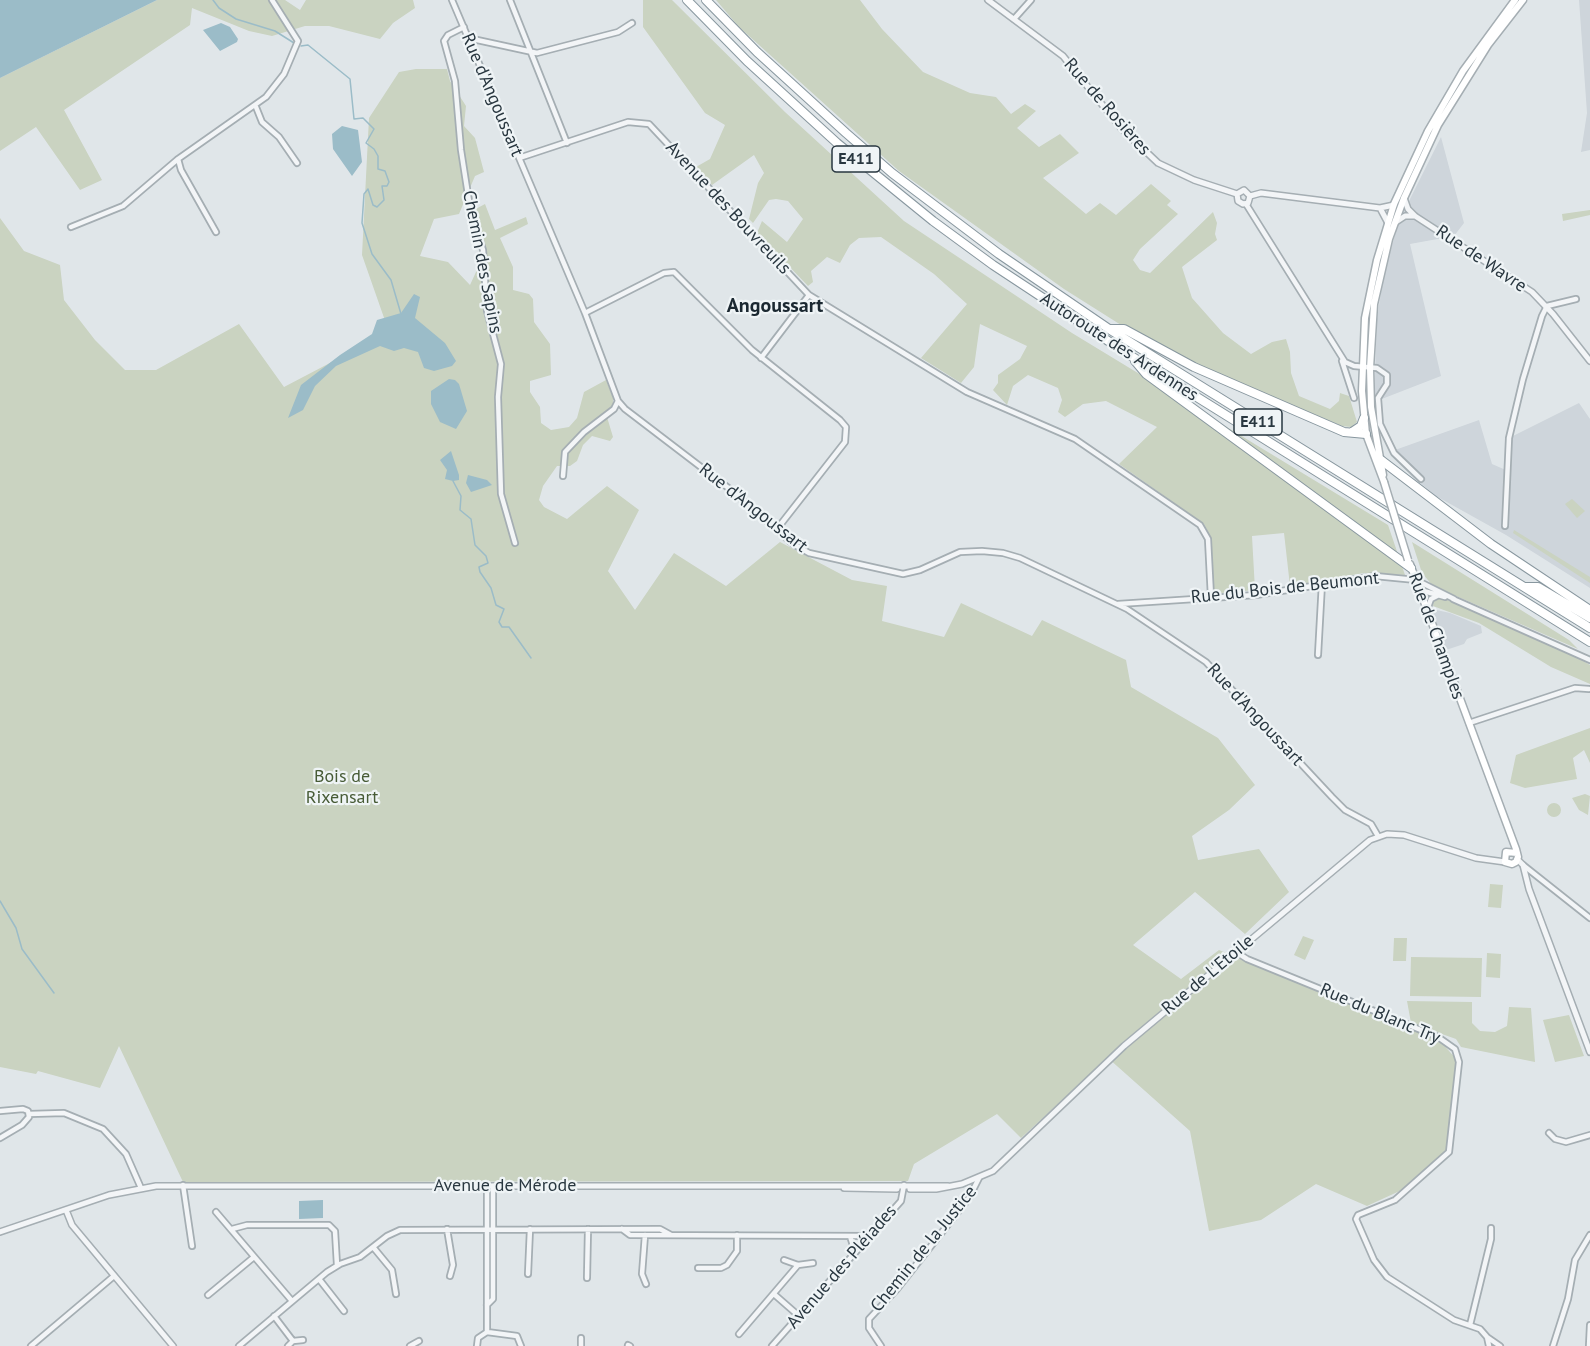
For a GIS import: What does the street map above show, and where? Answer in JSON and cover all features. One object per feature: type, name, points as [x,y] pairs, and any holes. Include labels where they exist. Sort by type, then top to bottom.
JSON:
[{"type":"highway","name":"Autoroute des Ardennes","points":[[687,0],[791,102],[885,183],[993,265],[1131,356],[1590,642]]},
{"type":"highway","name":"Autoroute des Ardennes","points":[[706,0],[799,91],[892,173],[999,254],[1109,329],[1590,628]]},
{"type":"highway","points":[[1109,329],[1124,329],[1194,367],[1350,433],[1366,434]]},
{"type":"highway","points":[[1131,356],[1146,374],[1410,564]]},
{"type":"highway","points":[[1350,433],[1361,426],[1364,418]]},
{"type":"highway","points":[[1381,460],[1491,544],[1590,610]]},
{"type":"highway","points":[[1388,480],[1403,479]]},
{"type":"highway","points":[[1523,586],[1538,587],[1590,618]]},
{"type":"main road","points":[[1380,471],[1372,439],[1366,434],[1364,418],[1362,368],[1368,300],[1390,224],[1444,102],[1483,41],[1515,0]]},
{"type":"main road","points":[[1397,207],[1404,198],[1438,125],[1468,75],[1523,0]]},
{"type":"main road","points":[[1380,471],[1381,460],[1371,414],[1370,368],[1374,304],[1390,224]]},
{"type":"main road","name":"Rue de Champles","points":[[1380,471],[1388,480],[1410,564],[1516,858]]},
{"type":"main road","name":"Rue de Champles","points":[[1505,861],[1510,838]]},
{"type":"main road","points":[[1507,852],[1516,858]]},
{"type":"main road","points":[[1505,861],[1516,858]]},
{"type":"street","points":[[71,227],[123,206],[178,159],[256,107],[284,74],[298,42],[273,0]]},
{"type":"street","name":"Rue d'Angoussart","points":[[452,0],[585,313],[618,401],[809,553],[898,574],[920,570],[965,552],[989,551],[1014,556],[1118,604],[1206,662],[1332,797],[1345,810],[1371,824],[1378,836]]},
{"type":"street","points":[[510,0],[567,143]]},
{"type":"street","name":"Rue de Rosières","points":[[988,0],[1063,56],[1121,128],[1152,158],[1184,176],[1237,194]]},
{"type":"street","points":[[1014,19],[1031,0]]},
{"type":"street","points":[[468,38],[533,53],[618,33],[632,23]]},
{"type":"street","name":"Chemin des Sapins","points":[[464,27],[448,35],[444,41],[455,81],[461,150],[471,214],[483,250],[488,312],[501,364],[498,397],[501,494],[514,543]]},
{"type":"street","points":[[256,107],[262,122],[279,137],[297,163]]},
{"type":"street","name":"Avenue des Bouvreuils","points":[[519,158],[628,122],[649,124],[809,295],[968,393],[1075,439],[1194,520],[1205,531],[1208,539],[1211,597]]},
{"type":"street","points":[[178,159],[181,171],[216,232]]},
{"type":"street","points":[[1250,195],[1244,190],[1237,194],[1238,201],[1246,204],[1342,358],[1348,365],[1381,370],[1387,375],[1387,384],[1378,398],[1380,424],[1387,441],[1401,461],[1421,479]]},
{"type":"street","points":[[1250,195],[1261,193],[1380,208],[1397,207]]},
{"type":"street","points":[[1246,204],[1250,195]]},
{"type":"street","name":"Rue de Wavre","points":[[1404,198],[1408,209],[1415,216],[1515,279],[1547,306],[1590,361]]},
{"type":"street","points":[[1380,208],[1390,224]]},
{"type":"street","name":"Rue de Wavre","points":[[1390,224],[1401,217],[1415,216]]},
{"type":"street","points":[[585,313],[664,273],[674,272],[760,358],[840,420],[847,434],[845,442],[777,529]]},
{"type":"street","points":[[760,358],[809,295]]},
{"type":"street","points":[[1505,526],[1509,438],[1523,379],[1547,306],[1576,299]]},
{"type":"street","points":[[1342,358],[1354,398]]},
{"type":"street","points":[[563,476],[564,456],[568,448],[614,409],[618,401]]},
{"type":"street","name":"Rue du Bois de Beumont","points":[[1118,604],[1256,595],[1375,576],[1416,580]]},
{"type":"street","points":[[1416,580],[1590,660]]},
{"type":"street","points":[[1318,655],[1322,583]]},
{"type":"street","points":[[1420,590],[1454,599]]},
{"type":"street","points":[[1427,610],[1431,599],[1439,595]]},
{"type":"street","points":[[1468,723],[1575,688],[1589,689]]},
{"type":"street","points":[[1378,836],[1404,835],[1476,858],[1505,861]]},
{"type":"street","name":"Rue de L'Etoile","points":[[904,1187],[948,1186],[979,1178],[1004,1162],[1124,1046],[1358,849],[1378,836]]},
{"type":"street","points":[[1493,860],[1507,852]]},
{"type":"street","points":[[1516,858],[1590,918]]},
{"type":"street","points":[[1516,858],[1524,872],[1590,1053]]},
{"type":"street","points":[[1523,865],[1524,872]]},
{"type":"street","name":"Rue du Blanc Try","points":[[1236,952],[1247,959],[1438,1037],[1455,1049],[1459,1062],[1449,1152],[1395,1200],[1356,1217],[1374,1260],[1387,1277],[1449,1317],[1470,1325]]},
{"type":"street","points":[[0,1111],[15,1108],[28,1111],[29,1114],[64,1113],[103,1130],[126,1154],[141,1188]]},
{"type":"street","points":[[0,1138],[22,1125],[29,1114]]},
{"type":"street","points":[[1549,1133],[1555,1139],[1566,1142],[1590,1135]]},
{"type":"street","name":"Chemin de la Justice","points":[[880,1346],[870,1328],[868,1319],[897,1289],[969,1198],[979,1178]]},
{"type":"street","points":[[183,1185],[192,1246]]},
{"type":"street","name":"Avenue de Mérode","points":[[0,1232],[109,1195],[141,1188],[183,1185],[904,1187]]},
{"type":"street","points":[[487,1332],[490,1186]]},
{"type":"street","name":"Avenue des Pléiades","points":[[772,1346],[901,1201],[904,1187]]},
{"type":"street","points":[[66,1210],[72,1225],[173,1346]]},
{"type":"street","points":[[216,1212],[292,1301]]},
{"type":"street","points":[[232,1229],[247,1225],[329,1225],[335,1232],[337,1265]]},
{"type":"street","points":[[1491,1228],[1491,1239],[1470,1325],[1480,1329],[1500,1346]]},
{"type":"street","points":[[447,1229],[453,1265],[450,1276]]},
{"type":"street","points":[[528,1274],[530,1229]]},
{"type":"street","points":[[587,1278],[588,1229]]},
{"type":"street","points":[[622,1229],[627,1235],[870,1236]]},
{"type":"street","points":[[239,1346],[337,1265],[360,1257],[400,1230],[663,1229],[671,1235]]},
{"type":"street","points":[[645,1235],[642,1274],[646,1284]]},
{"type":"street","points":[[698,1268],[721,1268],[727,1265],[737,1251],[737,1235]]},
{"type":"street","points":[[850,1235],[855,1252]]},
{"type":"street","points":[[1553,1346],[1568,1299],[1575,1260],[1590,1235]]},
{"type":"street","points":[[373,1247],[392,1270],[396,1294]]},
{"type":"street","points":[[208,1295],[254,1257]]},
{"type":"street","points":[[784,1260],[798,1265],[813,1263]]},
{"type":"street","points":[[739,1334],[775,1295],[798,1265]]},
{"type":"street","points":[[33,1344],[114,1276]]},
{"type":"street","points":[[319,1279],[345,1311]]},
{"type":"street","points":[[775,1295],[799,1316]]},
{"type":"street","points":[[274,1317],[293,1341]]},
{"type":"street","points":[[1589,1346],[1590,1325]]},
{"type":"street","points":[[477,1346],[478,1338],[487,1332],[518,1336],[521,1346]]},
{"type":"street","points":[[1487,1337],[1489,1346]]},
{"type":"street","points":[[581,1338],[581,1346]]},
{"type":"street","points":[[288,1346],[293,1341],[303,1340]]},
{"type":"street","points":[[410,1346],[419,1341]]},
{"type":"shaded area","points":[[1579,0],[1590,0],[1590,150],[1581,152],[1587,113]]},
{"type":"shaded area","points":[[1441,137],[1464,223],[1454,236],[1410,244],[1441,376],[1374,402],[1377,319],[1384,273],[1399,221]]},
{"type":"shaded area","points":[[1579,403],[1590,419],[1590,588],[1506,535],[1436,496],[1412,476],[1395,450],[1479,420],[1492,464],[1508,471],[1513,436]]},
{"type":"shaded area","points":[[1432,609],[1450,613],[1481,626],[1482,633],[1467,639],[1464,644],[1446,650]]},
{"type":"green space","points":[[157,0],[285,0],[300,10],[306,0],[413,0],[415,8],[393,23],[380,39],[329,26],[305,26],[272,36],[249,31],[192,8],[190,25],[64,110],[102,180],[80,190],[36,127],[0,151],[0,78]]},
{"type":"green space","points":[[643,0],[672,0],[785,112],[904,221],[1072,333],[1388,525],[1405,575],[1364,573],[1290,586],[1284,533],[1252,536],[1255,590],[1214,594],[1211,538],[1204,524],[1119,464],[1157,427],[1106,401],[1083,404],[1065,417],[1058,412],[1062,400],[1058,388],[1028,375],[1013,386],[1007,405],[993,390],[998,383],[998,375],[1020,359],[1027,346],[980,324],[974,367],[961,383],[921,358],[967,304],[934,274],[881,237],[859,238],[850,245],[840,263],[827,257],[811,271],[813,282],[808,286],[757,233],[762,221],[787,242],[803,219],[788,201],[776,199],[769,200],[753,223],[749,219],[758,183],[764,173],[754,155],[712,185],[696,167],[710,159],[725,125],[705,113],[643,27]]},
{"type":"green space","points":[[716,0],[860,0],[882,29],[923,72],[970,93],[996,97],[1011,114],[1025,104],[1036,111],[1017,128],[1039,147],[1060,134],[1079,153],[1043,178],[1086,214],[1100,203],[1116,215],[1151,184],[1171,201],[1167,205],[1178,214],[1140,249],[1133,260],[1140,270],[1150,273],[1213,212],[1217,223],[1215,234],[1217,240],[1182,267],[1192,298],[1223,333],[1251,354],[1272,342],[1286,339],[1290,352],[1291,373],[1299,396],[1330,409],[1339,401],[1340,393],[1349,396],[1357,422],[1351,427],[1342,426],[1217,374],[1140,337],[1064,289],[899,171],[739,27]]},
{"type":"green space","name":"Bois de Rixensart","points":[[416,69],[447,69],[450,81],[466,106],[464,126],[475,138],[484,172],[475,176],[459,214],[434,219],[420,256],[448,262],[470,285],[476,272],[480,249],[470,212],[485,204],[495,230],[526,217],[528,224],[500,238],[513,267],[513,290],[529,294],[533,299],[534,322],[550,344],[551,375],[530,381],[530,392],[540,407],[541,423],[551,430],[569,427],[577,418],[584,392],[606,380],[613,398],[613,409],[607,417],[613,437],[610,441],[592,436],[583,445],[577,461],[570,466],[557,466],[543,486],[539,500],[544,507],[567,519],[607,486],[639,510],[608,571],[635,610],[674,553],[726,586],[780,542],[852,580],[887,586],[882,621],[944,637],[961,603],[1032,636],[1042,620],[1126,660],[1131,687],[1218,738],[1255,785],[1229,810],[1192,836],[1198,860],[1259,849],[1289,892],[1245,934],[1195,892],[1133,945],[1181,979],[1219,950],[1441,1042],[1458,1061],[1448,1154],[1404,1189],[1367,1206],[1316,1184],[1261,1220],[1209,1231],[1190,1131],[1108,1058],[1021,1138],[997,1114],[914,1164],[908,1181],[183,1182],[119,1046],[100,1088],[38,1071],[36,1074],[0,1067],[0,218],[24,251],[60,265],[64,300],[95,340],[125,370],[156,370],[239,324],[284,387],[389,332],[362,255],[369,118],[399,72]]},
{"type":"green space","points":[[1590,210],[1590,215],[1563,221],[1562,214]]},
{"type":"green space","points":[[1572,499],[1585,511],[1577,518],[1565,504]]},
{"type":"green space","points":[[1514,530],[1590,577],[1590,583],[1513,533]]},
{"type":"green space","points":[[1412,542],[1569,640],[1578,649],[1433,586],[1422,573]]},
{"type":"green space","points":[[1443,598],[1580,659],[1590,665],[1590,684],[1551,667],[1479,623],[1433,606],[1434,599]]},
{"type":"green space","points":[[1590,728],[1590,763],[1584,750],[1573,758],[1577,779],[1525,788],[1510,783],[1516,755]]},
{"type":"green space","points":[[1585,794],[1590,796],[1588,815],[1579,810],[1572,798]]},
{"type":"green space","points":[[1551,803],[1557,803],[1561,810],[1557,817],[1551,817],[1547,813],[1547,807]]},
{"type":"green space","points":[[1490,884],[1503,885],[1501,908],[1488,907]]},
{"type":"green space","points":[[1303,936],[1314,940],[1305,960],[1294,955]]},
{"type":"green space","points":[[1394,938],[1407,938],[1406,961],[1393,961]]},
{"type":"green space","points":[[1487,953],[1501,954],[1500,978],[1486,977]]},
{"type":"green space","points":[[1411,957],[1482,958],[1481,997],[1410,996]]},
{"type":"green space","points":[[1407,1001],[1472,1002],[1472,1023],[1480,1031],[1495,1032],[1507,1026],[1509,1007],[1531,1008],[1535,1062],[1461,1047],[1456,1039],[1411,1023]]},
{"type":"green space","points":[[1569,1015],[1584,1056],[1555,1062],[1543,1020]]},
{"type":"water","points":[[0,0],[157,0],[0,78]]},
{"type":"water","points":[[221,23],[230,27],[238,39],[237,42],[220,51],[203,30]]},
{"type":"water","points":[[342,126],[358,130],[362,162],[352,176],[333,149],[332,134]]},
{"type":"water","points":[[414,294],[420,297],[415,318],[445,343],[456,361],[452,366],[434,371],[424,368],[418,352],[404,348],[394,351],[380,346],[336,366],[315,386],[303,410],[288,418],[301,385],[372,334],[377,320],[401,313]]},
{"type":"water","points":[[449,379],[459,384],[467,411],[456,429],[440,422],[431,404],[431,391]]},
{"type":"water","points":[[451,451],[459,480],[445,479],[447,470],[440,460]]},
{"type":"water","points":[[468,475],[487,480],[492,485],[471,492],[466,483]]},
{"type":"water","points":[[323,1200],[323,1218],[299,1219],[299,1201]]},
{"type":"waterway","points":[[213,0],[219,8],[236,19],[275,31],[294,43]]},
{"type":"waterway","points":[[301,46],[308,45],[350,79],[354,119],[363,118],[374,129],[366,143],[374,149],[378,156],[378,169],[385,171],[389,182],[387,186],[382,186],[384,200],[377,207],[373,205],[368,189],[364,194],[362,223],[372,254],[391,280],[401,314]]},
{"type":"waterway","points":[[453,481],[461,496],[460,510],[471,519],[475,545],[486,556],[488,563],[479,567],[480,572],[491,588],[496,605],[504,609],[499,622],[502,627],[509,627],[531,658]]},
{"type":"waterway","points":[[0,901],[16,928],[22,949],[54,993]]},
{"type":"district","name":"Angoussart","points":[[775,306]]}]
